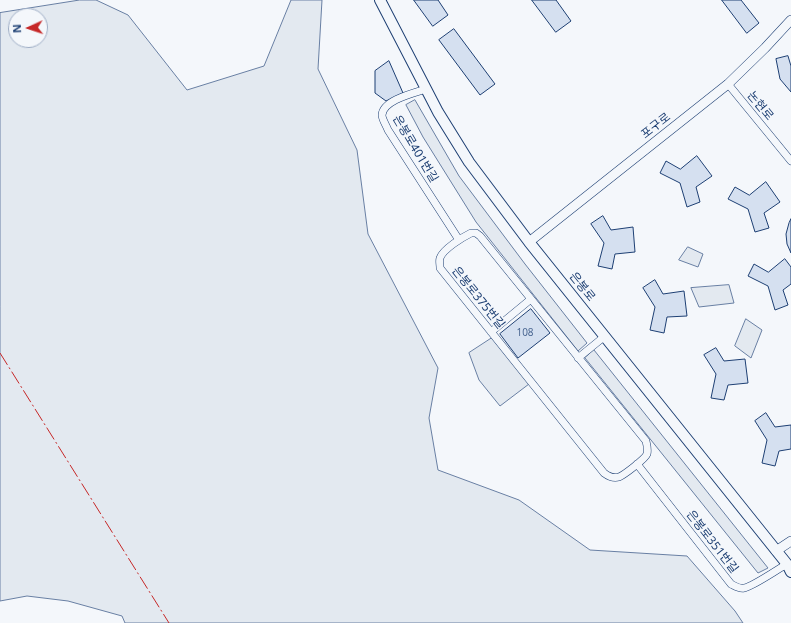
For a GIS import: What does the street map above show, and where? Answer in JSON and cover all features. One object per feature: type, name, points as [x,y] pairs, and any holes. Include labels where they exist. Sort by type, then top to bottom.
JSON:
[{"type":"main road","name":"은봉로","points":[[380,0],[438,112],[470,162],[529,242],[789,568]]},
{"type":"street","name":"포구로","points":[[529,242],[728,84],[791,20]]},
{"type":"street","name":"논현로","points":[[728,84],[791,161]]},
{"type":"street","name":"은봉로401번길","points":[[426,89],[392,101],[384,110],[382,116],[388,130],[459,240]]},
{"type":"street","name":"은봉로375번길","points":[[471,233],[476,233],[531,299],[646,441],[646,456],[619,477],[608,476],[604,473],[440,268],[440,258],[443,253],[459,240],[471,233]]},
{"type":"street","points":[[491,332],[531,299]]},
{"type":"street","points":[[578,358],[605,336]]},
{"type":"street","name":"은봉로351번길","points":[[637,464],[732,584],[738,588],[744,588],[789,568]]},
{"type":"street","points":[[776,551],[791,541]]},
{"type":"shaded area","points":[[80,0],[96,0],[128,15],[187,90],[264,66],[291,0],[322,0],[318,69],[357,150],[368,234],[438,368],[429,418],[438,470],[519,500],[590,550],[687,556],[735,611],[743,623],[125,623],[122,616],[68,601],[27,596],[0,601],[0,13],[8,12],[8,48],[48,48],[48,8],[31,8]]},
{"type":"shaded area","points":[[415,100],[459,176],[587,343],[578,351],[476,222],[423,137],[406,105]]},
{"type":"shaded area","points":[[688,247],[703,254],[698,267],[679,260]]},
{"type":"shaded area","points":[[729,285],[734,303],[699,307],[691,288]]},
{"type":"shaded area","points":[[746,319],[762,330],[751,358],[735,346]]},
{"type":"shaded area","points":[[492,338],[529,384],[500,406],[479,380],[469,353]]},
{"type":"shaded area","points":[[594,350],[768,568],[758,573],[585,358]]},
{"type":"building","points":[[414,0],[438,0],[448,15],[433,26]]},
{"type":"building","points":[[532,0],[556,0],[571,21],[556,32]]},
{"type":"building","points":[[722,0],[741,0],[759,23],[747,33]]},
{"type":"building","points":[[454,29],[495,84],[480,95],[439,40]]},
{"type":"building","points":[[788,56],[791,66],[791,92],[780,79],[776,59]]},
{"type":"building","points":[[389,61],[403,93],[386,101],[375,93],[375,71]]},
{"type":"building","points":[[697,156],[712,176],[696,187],[700,202],[687,207],[680,183],[660,173],[666,161],[680,169]]},
{"type":"building","points":[[766,182],[780,202],[764,213],[769,228],[755,232],[748,209],[728,199],[735,187],[749,195]]},
{"type":"building","points":[[603,216],[611,230],[633,227],[635,252],[615,254],[612,269],[598,266],[604,243],[591,224]]},
{"type":"building","points":[[791,219],[791,253],[787,244],[786,234]]},
{"type":"building","points":[[785,259],[791,267],[791,284],[783,290],[788,305],[775,310],[768,286],[748,276],[754,264],[768,272]]},
{"type":"building","points":[[655,280],[663,294],[684,291],[687,316],[667,317],[664,333],[650,330],[655,307],[643,288]]},
{"type":"building","points":[[531,309],[550,333],[518,358],[500,334]]},
{"type":"building","points":[[716,348],[724,361],[745,359],[748,383],[728,385],[724,400],[711,398],[716,374],[704,355]]},
{"type":"building","points":[[766,413],[775,427],[791,425],[791,449],[779,451],[775,466],[762,463],[767,440],[755,421]]},
{"type":"power","points":[[0,353],[169,623]]}]
